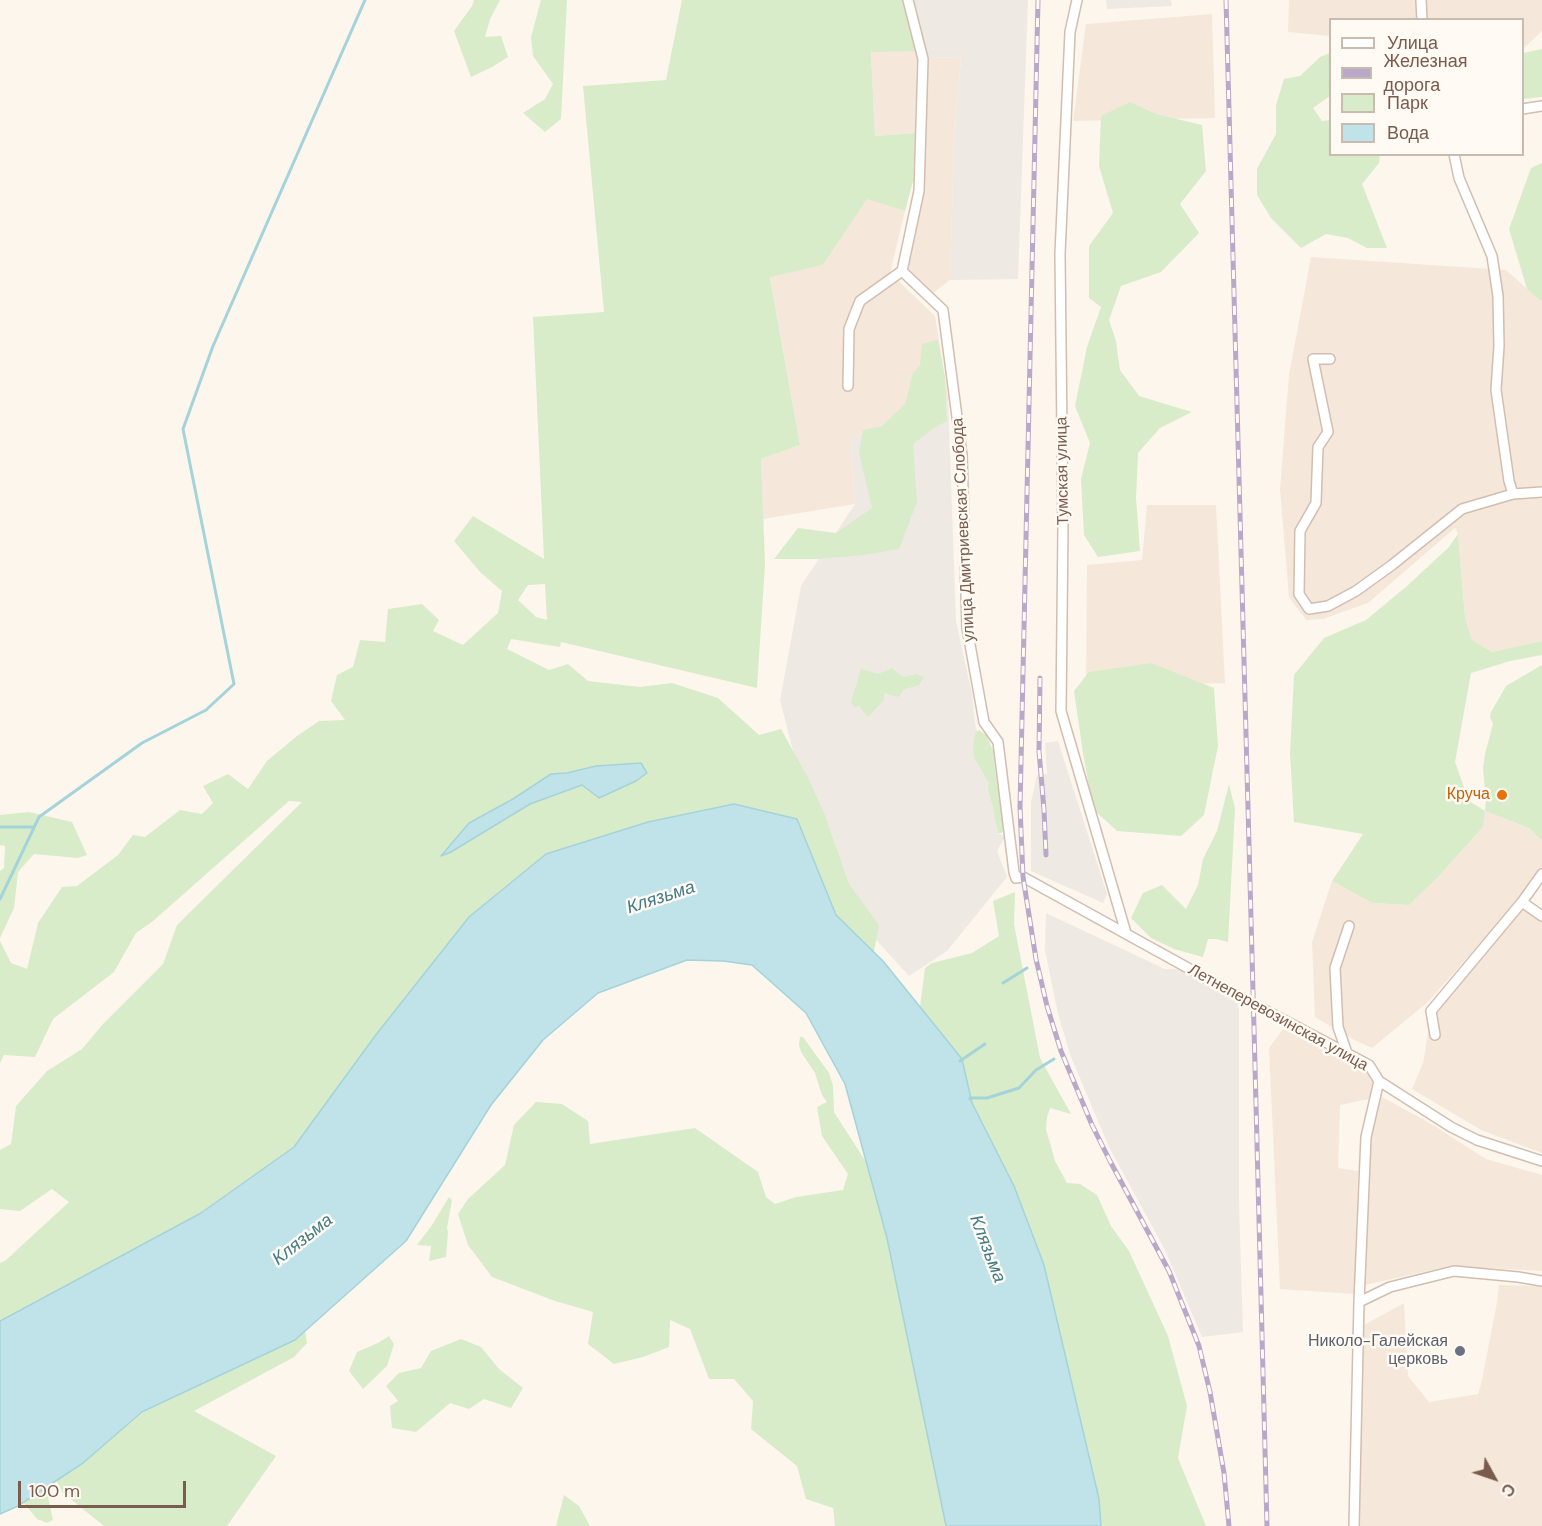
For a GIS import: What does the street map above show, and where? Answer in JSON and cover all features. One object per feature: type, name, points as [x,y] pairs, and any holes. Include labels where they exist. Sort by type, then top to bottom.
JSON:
[{"type":"street","points":[[848,386],[849,329],[861,301],[902,272],[920,191],[923,59],[908,0]]},
{"type":"street","name":"Тумская улица","points":[[1077,0],[1070,32],[1060,254],[1063,527],[1061,711],[1126,933]]},
{"type":"street","points":[[1421,0],[1422,18]]},
{"type":"street","points":[[1524,109],[1542,106]]},
{"type":"street","points":[[1454,156],[1459,178],[1492,256],[1498,296],[1499,346],[1496,390],[1509,481],[1514,494]]},
{"type":"street","name":"улица Дмитриевская Слобода","points":[[902,272],[943,310],[962,455],[967,628],[984,722],[998,742],[1014,872]]},
{"type":"street","points":[[1330,359],[1313,359],[1328,432],[1318,447],[1316,503],[1300,531],[1299,594],[1309,609],[1328,606],[1356,591],[1462,509],[1514,494],[1542,492]]},
{"type":"street","name":"Летнеперевозинская улица","points":[[1014,872],[1016,878],[1023,877],[1369,1065],[1379,1081],[1451,1127],[1477,1140],[1542,1161]]},
{"type":"street","points":[[1435,1035],[1431,1011],[1522,902],[1542,874]]},
{"type":"street","points":[[1522,902],[1542,916]]},
{"type":"street","points":[[1347,1053],[1338,1027],[1335,968],[1349,926]]},
{"type":"street","points":[[1354,1526],[1359,1302],[1366,1137],[1379,1081]]},
{"type":"street","points":[[1359,1302],[1390,1287],[1454,1271],[1542,1281]]},
{"type":"shaded area","points":[[911,0],[1028,0],[1018,279],[950,280],[954,143],[961,57],[927,58]]},
{"type":"shaded area","points":[[1106,0],[1171,0],[1172,6],[1107,9]]},
{"type":"shaded area","points":[[1289,0],[1542,0],[1542,31],[1524,48],[1524,18],[1329,18],[1329,36],[1288,32]]},
{"type":"shaded area","points":[[1212,14],[1215,118],[1073,121],[1086,24]]},
{"type":"shaded area","points":[[871,51],[917,51],[915,133],[875,136]]},
{"type":"shaded area","points":[[961,57],[954,143],[950,280],[933,293],[904,271],[923,201],[927,58]]},
{"type":"shaded area","points":[[867,198],[905,211],[890,273],[935,316],[948,397],[851,438],[855,504],[763,519],[761,459],[800,445],[770,276],[823,265]]},
{"type":"shaded area","points":[[1311,257],[1506,270],[1542,302],[1542,641],[1492,652],[1472,640],[1465,617],[1458,534],[1455,528],[1368,603],[1323,619],[1306,620],[1289,597],[1280,489],[1289,375]]},
{"type":"shaded area","points":[[948,397],[956,621],[972,694],[975,723],[999,819],[998,833],[1005,837],[997,851],[1007,877],[947,951],[909,976],[848,909],[808,809],[780,700],[801,586],[855,504],[851,438]]},
{"type":"shaded area","points":[[1147,505],[1216,505],[1225,683],[1086,687],[1087,565],[1142,560]]},
{"type":"shaded area","points":[[1058,741],[1107,894],[1103,903],[1031,871],[1031,802],[1037,775],[1047,774],[1045,743]]},
{"type":"shaded area","points":[[1485,811],[1529,828],[1542,841],[1542,867],[1527,890],[1428,1002],[1372,1048],[1315,1017],[1312,942],[1332,881],[1372,903],[1409,905],[1483,827]]},
{"type":"shaded area","points":[[1523,906],[1542,921],[1542,1153],[1481,1130],[1412,1089],[1423,1063],[1431,1015]]},
{"type":"shaded area","points":[[1046,913],[1165,969],[1180,969],[1239,1001],[1239,1204],[1243,1332],[1202,1337],[1165,1250],[1109,1147],[1071,1057],[1058,1014],[1045,950]]},
{"type":"shaded area","points":[[1283,1029],[1367,1071],[1373,1081],[1369,1099],[1340,1105],[1338,1168],[1358,1171],[1354,1294],[1280,1289],[1269,1048]]},
{"type":"shaded area","points":[[1382,1097],[1428,1122],[1486,1159],[1542,1175],[1542,1271],[1450,1266],[1365,1285],[1372,1123]]},
{"type":"shaded area","points":[[1499,1285],[1542,1286],[1542,1526],[1359,1526],[1364,1325],[1404,1303],[1408,1376],[1429,1402],[1478,1394]]},
{"type":"green space","points":[[474,0],[500,0],[490,19],[485,37],[501,36],[508,57],[471,77],[454,31]]},
{"type":"green space","points":[[541,0],[567,0],[561,119],[545,132],[523,113],[545,99],[553,84],[533,56],[531,37]]},
{"type":"green space","points":[[682,0],[902,0],[917,51],[871,52],[875,136],[915,133],[913,181],[905,211],[867,199],[823,265],[770,277],[800,445],[761,459],[765,564],[757,688],[561,642],[560,647],[511,639],[507,649],[549,670],[568,664],[588,681],[640,687],[672,683],[718,698],[759,735],[781,729],[824,813],[849,884],[879,925],[874,952],[836,915],[797,819],[734,804],[375,1036],[294,1147],[201,1213],[0,1321],[0,1263],[69,1202],[52,1189],[20,1211],[0,1209],[0,1150],[11,1144],[16,1106],[47,1071],[82,1049],[103,1024],[163,964],[177,925],[302,802],[289,801],[153,921],[136,933],[114,972],[53,1019],[35,1057],[4,1055],[0,1063],[0,941],[11,963],[27,969],[38,923],[62,887],[77,886],[118,855],[133,835],[145,837],[180,810],[202,814],[213,803],[203,786],[228,774],[248,789],[267,761],[297,736],[319,721],[345,720],[331,701],[337,675],[353,667],[360,640],[385,642],[388,609],[422,604],[439,620],[433,631],[463,645],[498,613],[502,591],[480,572],[454,541],[473,516],[544,559],[533,317],[604,312],[583,86],[666,80]],"holes":[[[545,584],[547,620],[536,617],[518,600],[528,585]]]},
{"type":"green space","points":[[1542,49],[1542,97],[1524,99],[1524,53]]},
{"type":"green space","points":[[1329,53],[1329,97],[1313,108],[1322,121],[1329,120],[1329,156],[1380,156],[1379,163],[1362,184],[1387,248],[1367,248],[1348,238],[1326,234],[1301,248],[1271,218],[1257,195],[1257,169],[1276,134],[1276,105],[1284,79],[1300,76],[1320,57]]},
{"type":"green space","points":[[1130,102],[1156,114],[1202,125],[1206,171],[1180,204],[1199,233],[1161,272],[1121,286],[1109,320],[1116,341],[1120,370],[1139,396],[1192,412],[1160,428],[1138,453],[1136,498],[1140,551],[1098,557],[1084,535],[1081,479],[1090,443],[1075,406],[1087,347],[1101,307],[1089,298],[1089,246],[1113,213],[1099,166],[1101,116]]},
{"type":"green space","points":[[1542,163],[1542,302],[1527,289],[1509,229],[1531,168]]},
{"type":"green space","points":[[938,340],[945,377],[947,421],[913,444],[917,502],[899,549],[818,559],[774,559],[798,528],[836,533],[872,508],[859,453],[863,430],[882,426],[905,404],[913,373],[920,365],[922,344]]},
{"type":"green space","points":[[1458,534],[1465,617],[1472,640],[1492,652],[1542,641],[1542,655],[1510,661],[1471,673],[1455,762],[1469,801],[1485,811],[1483,827],[1409,905],[1372,903],[1332,881],[1363,834],[1294,822],[1290,754],[1294,675],[1324,638],[1366,620],[1449,547]]},
{"type":"green space","points":[[1151,663],[1214,688],[1218,746],[1204,815],[1181,836],[1117,831],[1093,809],[1083,753],[1074,691],[1089,672]]},
{"type":"green space","points":[[1542,665],[1542,841],[1529,828],[1485,811],[1483,768],[1493,724],[1490,717],[1491,712],[1506,686]]},
{"type":"green space","points":[[892,668],[903,677],[916,674],[924,677],[919,685],[905,689],[898,697],[884,693],[884,700],[868,717],[859,706],[854,707],[851,702],[861,669],[878,674]]},
{"type":"green space","points":[[979,730],[986,735],[993,750],[997,786],[1007,829],[1001,833],[998,833],[988,790],[989,783],[974,757],[975,733]]},
{"type":"green space","points":[[1229,784],[1235,809],[1228,942],[1208,939],[1203,957],[1174,949],[1151,938],[1131,918],[1143,893],[1162,885],[1186,909],[1198,885],[1203,859],[1217,831]]},
{"type":"green space","points":[[29,812],[72,822],[87,855],[78,858],[34,854],[18,872],[14,908],[0,938],[0,871],[4,868],[5,846],[0,845],[0,815]]},
{"type":"green space","points":[[1015,892],[1014,924],[1040,1058],[1071,1114],[1050,1108],[1046,1129],[1055,1161],[1067,1183],[1080,1184],[1097,1195],[1111,1226],[1129,1251],[1168,1336],[1187,1406],[1178,1458],[1206,1526],[1101,1526],[1099,1499],[1044,1264],[1014,1186],[972,1103],[962,1059],[920,1007],[925,968],[932,963],[972,953],[999,936],[993,901]]},
{"type":"green space","points":[[800,1037],[803,1037],[829,1073],[833,1086],[834,1112],[866,1162],[887,1238],[946,1526],[835,1526],[833,1508],[806,1499],[797,1466],[751,1429],[753,1401],[734,1379],[709,1379],[690,1329],[670,1320],[669,1347],[643,1357],[614,1364],[588,1344],[593,1312],[555,1301],[492,1277],[468,1245],[458,1214],[468,1199],[505,1165],[514,1125],[536,1102],[562,1104],[588,1121],[590,1144],[695,1128],[758,1172],[766,1197],[775,1204],[796,1197],[843,1190],[848,1174],[822,1136],[817,1107],[827,1102],[822,1095],[815,1073],[801,1052]]},
{"type":"green space","points":[[449,1197],[452,1200],[447,1228],[446,1257],[429,1261],[431,1246],[417,1245]]},
{"type":"green space","points":[[305,1331],[307,1343],[294,1357],[194,1411],[276,1456],[227,1526],[104,1526],[63,1493],[56,1480],[83,1463],[142,1413],[295,1340]]},
{"type":"green space","points":[[389,1336],[394,1344],[387,1366],[363,1389],[349,1371],[357,1352]]},
{"type":"green space","points":[[461,1339],[481,1347],[499,1369],[523,1388],[511,1408],[484,1399],[469,1409],[450,1403],[416,1432],[392,1428],[390,1406],[398,1401],[386,1386],[399,1373],[421,1368],[431,1351]]},
{"type":"green space","points":[[46,1487],[53,1520],[47,1523],[37,1519],[23,1502]]},
{"type":"green space","points":[[564,1495],[579,1506],[590,1526],[556,1526]]},
{"type":"water","points":[[641,763],[647,773],[636,781],[599,798],[582,785],[530,804],[441,856],[469,823],[513,799],[551,774],[567,773],[596,766]]},
{"type":"water","name":"Клязьма","points":[[734,804],[797,819],[836,915],[883,961],[962,1059],[972,1103],[1014,1186],[1044,1265],[1099,1499],[1101,1526],[946,1526],[887,1238],[845,1084],[806,1013],[752,965],[687,960],[598,993],[543,1040],[491,1105],[406,1241],[295,1340],[142,1412],[83,1463],[18,1506],[0,1514],[0,1321],[201,1213],[294,1147],[375,1036],[469,917],[546,854],[648,822]]},
{"type":"waterway","points":[[0,899],[39,817],[142,743],[206,710],[234,684],[183,429],[213,346],[365,0]]},
{"type":"waterway","points":[[0,827],[34,827]]},
{"type":"waterway","points":[[1003,983],[1027,968]]},
{"type":"waterway","points":[[960,1061],[985,1044]]},
{"type":"waterway","points":[[970,1099],[987,1098],[1019,1088],[1036,1070],[1054,1059]]},
{"type":"railway","points":[[1038,0],[1020,807],[1023,877],[1036,959],[1061,1051],[1092,1125],[1169,1271],[1199,1346],[1210,1392],[1224,1473],[1229,1526]]},
{"type":"railway","points":[[1226,0],[1267,1526]]},
{"type":"railway","points":[[1040,678],[1039,751],[1046,855]]},
{"type":"place","name":"Круча","points":[[1502,795]]},
{"type":"place","name":"Николо-Галейская церковь","points":[[1460,1351]]}]
